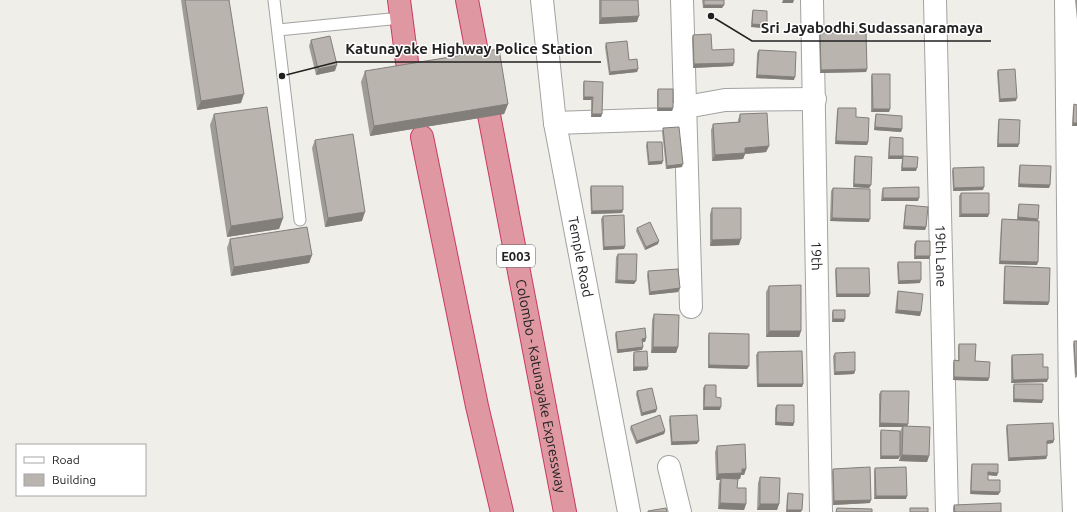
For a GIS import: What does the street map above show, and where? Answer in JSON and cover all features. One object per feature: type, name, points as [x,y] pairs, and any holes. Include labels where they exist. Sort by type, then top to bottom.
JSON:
[{"type":"highway","name":"Colombo - Katunayake Expressway","points":[[467,0],[565,512]]},
{"type":"highway","points":[[400,9],[407,62]]},
{"type":"highway","points":[[422,137],[477,406],[502,512]]},
{"type":"street","name":"Temple Road","points":[[542,0],[555,123],[629,512]]},
{"type":"street","points":[[682,0],[691,307]]},
{"type":"street","name":"19th","points":[[812,0],[815,99],[821,512]]},
{"type":"street","name":"19th Lane","points":[[935,0],[947,512]]},
{"type":"street","points":[[1066,0],[1070,413],[1074,512]]},
{"type":"street","points":[[555,123],[671,119],[686,107],[725,100],[815,99]]},
{"type":"street","points":[[669,467],[680,512]]},
{"type":"lane","points":[[274,0],[300,220]]},
{"type":"lane","points":[[278,30],[400,9]]},
{"type":"building","points":[[185,0],[229,0],[244,94],[201,101]]},
{"type":"building","points":[[601,0],[638,0],[639,16],[601,18]]},
{"type":"building","points":[[704,0],[724,0],[724,5],[704,5]]},
{"type":"building","points":[[753,10],[767,11],[767,25],[752,24]]},
{"type":"building","points":[[866,32],[867,69],[821,70],[820,33]]},
{"type":"building","points":[[711,34],[712,50],[734,49],[734,63],[694,64],[693,35]]},
{"type":"building","points":[[330,36],[337,65],[318,69],[311,40]]},
{"type":"building","points":[[627,41],[629,60],[637,59],[638,69],[610,72],[606,43]]},
{"type":"building","points":[[499,49],[508,104],[374,126],[365,71]]},
{"type":"building","points":[[759,50],[796,52],[795,77],[757,75]]},
{"type":"building","points":[[1015,69],[1017,98],[1000,99],[998,70]]},
{"type":"building","points":[[872,74],[890,74],[890,109],[873,109]]},
{"type":"building","points":[[584,81],[603,82],[602,114],[592,114],[593,97],[584,97]]},
{"type":"building","points":[[658,89],[673,89],[673,108],[658,108]]},
{"type":"building","points":[[1074,104],[1077,105],[1077,123],[1073,123]]},
{"type":"building","points":[[267,107],[283,218],[231,226],[214,114]]},
{"type":"building","points":[[838,108],[856,108],[856,117],[869,118],[868,142],[836,141]]},
{"type":"building","points":[[767,113],[769,146],[745,148],[745,153],[715,155],[713,124],[740,122],[740,114]]},
{"type":"building","points":[[876,114],[902,116],[902,129],[875,127]]},
{"type":"building","points":[[999,119],[1020,120],[1019,144],[998,144]]},
{"type":"building","points":[[679,127],[683,164],[667,166],[663,128]]},
{"type":"building","points":[[353,134],[365,212],[328,218],[315,140]]},
{"type":"building","points":[[890,137],[903,138],[903,156],[889,156]]},
{"type":"building","points":[[647,142],[662,142],[663,161],[649,162]]},
{"type":"building","points":[[855,156],[872,157],[871,185],[854,184]]},
{"type":"building","points":[[903,156],[918,157],[917,168],[902,168]]},
{"type":"building","points":[[1020,165],[1051,166],[1050,185],[1019,184]]},
{"type":"building","points":[[984,167],[984,187],[954,188],[953,168]]},
{"type":"building","points":[[591,186],[623,186],[623,210],[592,211]]},
{"type":"building","points":[[919,187],[919,198],[883,198],[883,188]]},
{"type":"building","points":[[833,188],[870,189],[870,219],[832,218]]},
{"type":"building","points":[[961,193],[989,193],[989,214],[961,214]]},
{"type":"building","points":[[1019,204],[1039,205],[1038,219],[1018,217]]},
{"type":"building","points":[[906,205],[928,207],[926,227],[904,226]]},
{"type":"building","points":[[712,208],[741,208],[741,239],[712,240]]},
{"type":"building","points":[[624,215],[625,246],[604,247],[603,216]]},
{"type":"building","points":[[1002,219],[1039,221],[1038,262],[1000,261]]},
{"type":"building","points":[[650,222],[659,241],[646,247],[637,228]]},
{"type":"building","points":[[307,227],[312,255],[234,267],[230,239]]},
{"type":"building","points":[[916,241],[930,241],[930,256],[915,256]]},
{"type":"building","points":[[618,254],[637,254],[636,281],[617,280]]},
{"type":"building","points":[[898,262],[921,262],[921,280],[899,281]]},
{"type":"building","points":[[1005,266],[1050,268],[1049,302],[1004,301]]},
{"type":"building","points":[[836,268],[869,268],[870,294],[837,294]]},
{"type":"building","points":[[678,269],[680,288],[650,292],[648,271]]},
{"type":"building","points":[[801,285],[801,331],[769,331],[769,286]]},
{"type":"building","points":[[898,291],[923,294],[921,312],[897,310]]},
{"type":"building","points":[[833,310],[845,310],[845,319],[833,319]]},
{"type":"building","points":[[654,314],[679,315],[678,347],[653,347]]},
{"type":"building","points":[[645,328],[646,338],[642,339],[643,347],[618,350],[616,332]]},
{"type":"building","points":[[709,333],[749,334],[749,366],[709,365]]},
{"type":"building","points":[[1074,341],[1077,341],[1077,374],[1076,374]]},
{"type":"building","points":[[959,344],[976,344],[975,361],[990,362],[989,378],[954,377],[954,360],[959,361]]},
{"type":"building","points":[[647,351],[648,367],[634,367],[634,352]]},
{"type":"building","points":[[802,351],[803,384],[758,384],[758,352]]},
{"type":"building","points":[[855,352],[855,371],[835,372],[835,353]]},
{"type":"building","points":[[1043,354],[1043,367],[1048,367],[1048,379],[1013,380],[1012,355]]},
{"type":"building","points":[[1014,384],[1043,384],[1043,400],[1014,399]]},
{"type":"building","points":[[705,385],[716,385],[716,397],[721,398],[721,407],[704,407]]},
{"type":"building","points":[[652,388],[657,409],[642,413],[637,391]]},
{"type":"building","points":[[881,391],[909,391],[908,424],[880,423]]},
{"type":"building","points":[[777,405],[794,405],[794,423],[776,422]]},
{"type":"building","points":[[660,415],[665,431],[637,441],[631,426]]},
{"type":"building","points":[[697,415],[699,441],[672,442],[670,416]]},
{"type":"building","points":[[1053,423],[1054,440],[1047,441],[1047,456],[1009,458],[1007,425]]},
{"type":"building","points":[[903,426],[930,427],[929,456],[902,455]]},
{"type":"building","points":[[881,430],[900,431],[900,456],[881,456]]},
{"type":"building","points":[[745,444],[746,469],[742,469],[742,473],[718,474],[717,446]]},
{"type":"building","points":[[972,464],[998,464],[998,473],[988,472],[988,480],[1000,480],[1000,492],[971,491]]},
{"type":"building","points":[[870,467],[871,500],[834,501],[833,469]]},
{"type":"building","points":[[906,467],[907,496],[876,496],[875,468]]},
{"type":"building","points":[[760,477],[780,478],[779,504],[760,504]]},
{"type":"building","points":[[721,478],[738,479],[737,488],[746,488],[746,504],[720,503]]},
{"type":"building","points":[[788,493],[803,494],[802,510],[787,510]]},
{"type":"building","points":[[1001,503],[1001,512],[955,512],[954,505]]},
{"type":"building","points":[[666,508],[667,512],[648,512],[648,511]]},
{"type":"building","points":[[837,508],[872,509],[872,512],[836,512]]},
{"type":"building","points":[[910,508],[928,508],[928,512],[910,512]]},
{"type":"place","name":"Sri Jayabodhi Sudassanaramaya","points":[[711,16]]},
{"type":"place","name":"Katunayake Highway Police Station","points":[[282,76]]}]
